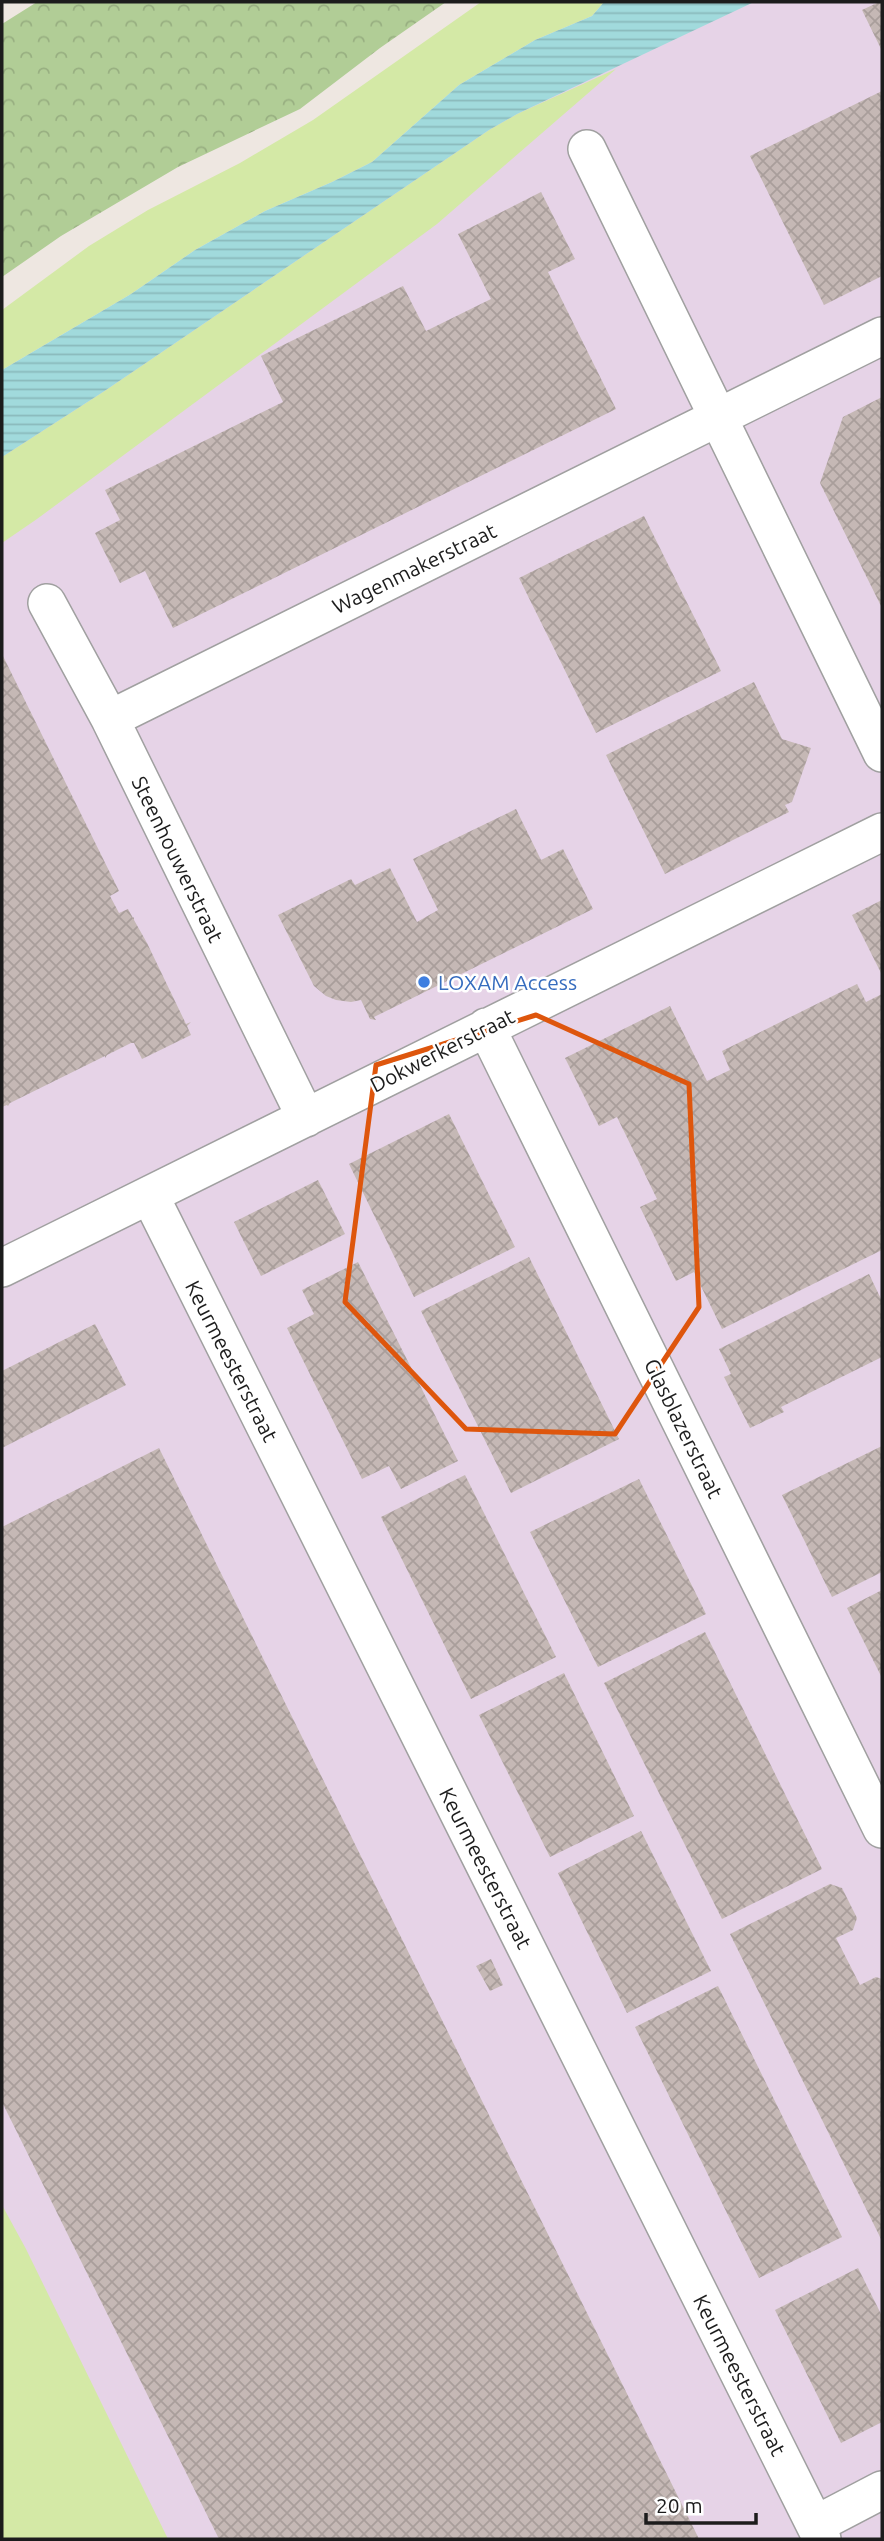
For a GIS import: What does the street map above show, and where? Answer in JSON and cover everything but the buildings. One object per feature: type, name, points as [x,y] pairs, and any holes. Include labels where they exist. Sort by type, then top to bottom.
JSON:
[{"type":"street","points":[[587,149],[719,417],[869,693],[882,753]]},
{"type":"street","name":"Wagenmakerstraat","points":[[110,719],[882,336]]},
{"type":"street","name":"Steenhouwerstraat","points":[[47,603],[110,719],[306,1118]]},
{"type":"street","name":"Dokwerkerstraat","points":[[2,1268],[882,832]]},
{"type":"street","name":"Glasblazerstraat","points":[[486,1027],[882,1829]]},
{"type":"street","name":"Keurmeesterstraat","points":[[150,1196],[818,2532]]},
{"type":"street","points":[[818,2532],[882,2490]]},
{"type":"highlighted area","points":[[536,1015],[689,1084],[699,1307],[615,1434],[466,1429],[345,1302],[376,1065]]},
{"type":"shaded area","points":[[717,2],[882,2],[882,2539],[45,2539],[2,2452],[2,383]]},
{"type":"green space","points":[[37,2],[446,2],[300,109],[178,167],[61,236],[2,277],[2,24]]},
{"type":"green space","points":[[481,2],[604,2],[592,16],[535,40],[459,85],[372,162],[265,211],[195,250],[131,294],[2,370],[2,310],[89,246],[148,210],[240,163],[313,120]]},
{"type":"green space","points":[[616,69],[437,224],[2,543],[2,457],[103,392],[489,130],[517,114]]},
{"type":"green space","points":[[2,2205],[26,2249],[168,2539],[2,2539]]},
{"type":"water","points":[[604,2],[754,2],[517,114],[489,130],[103,392],[2,457],[2,370],[131,294],[195,250],[265,211],[372,162],[459,85],[535,40],[592,16]]},
{"type":"place","name":"LOXAM Access","points":[[424,982]]}]
